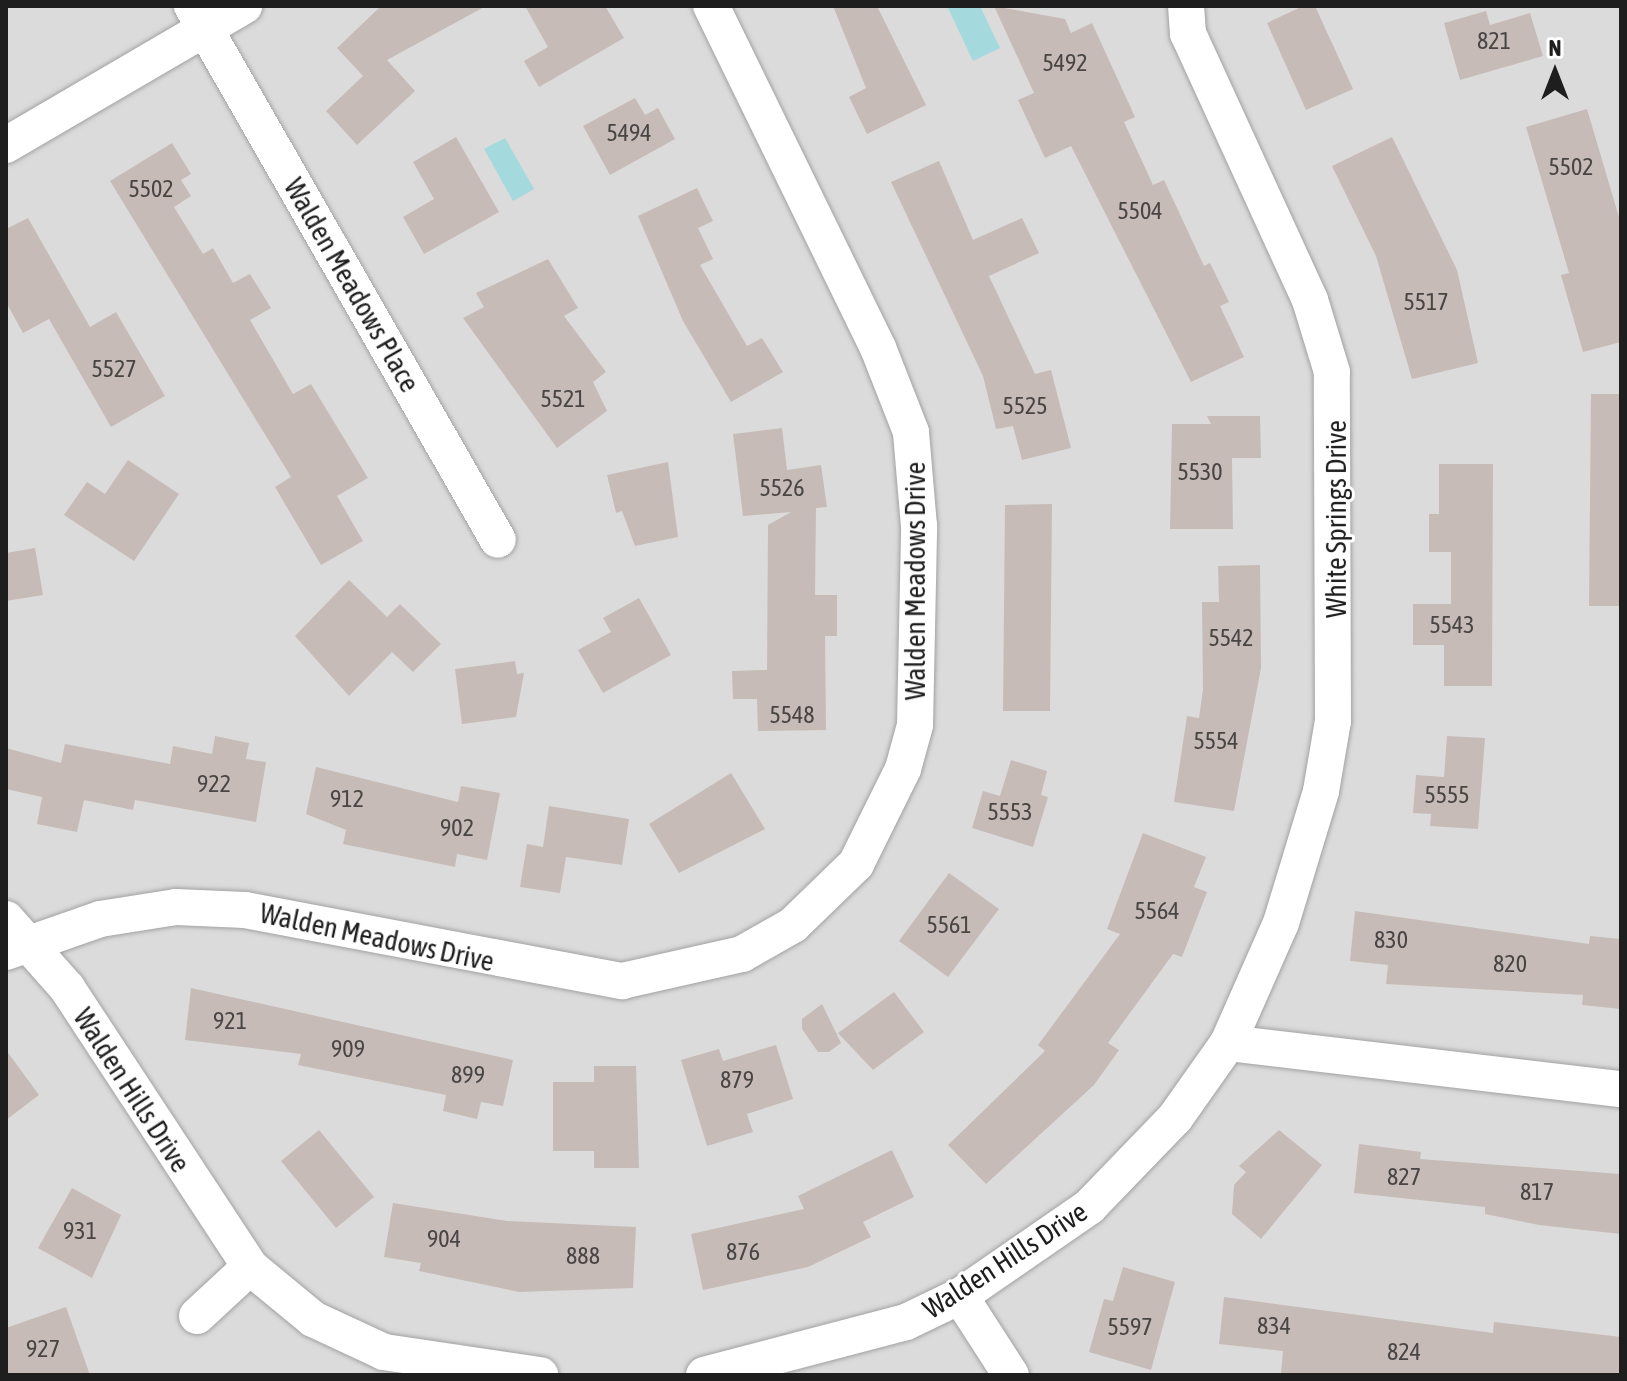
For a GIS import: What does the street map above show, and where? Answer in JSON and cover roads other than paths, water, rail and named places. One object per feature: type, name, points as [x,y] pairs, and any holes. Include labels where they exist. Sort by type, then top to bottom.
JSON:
[{"type":"street","points":[[6,145],[198,18],[244,6]]},
{"type":"street","name":"Walden Meadows Drive","points":[[13,937],[176,907],[245,910],[622,981],[742,954],[793,925],[856,864],[903,769],[915,725],[919,526],[911,432],[878,348],[711,6]]},
{"type":"street","name":"White Springs Drive","points":[[1186,6],[1188,34],[1310,300],[1336,409],[1336,666],[1324,777],[1281,923],[1228,1043]]},
{"type":"street","name":"Walden Meadows Place","points":[[198,18],[498,540]]},
{"type":"street","name":"Walden Hills Drive","points":[[13,937],[67,988],[250,1267],[313,1319],[384,1352],[540,1375]]},
{"type":"street","points":[[1228,1043],[1621,1089]]},
{"type":"street","name":"Walden Hills Drive","points":[[704,1375],[819,1350],[960,1296],[1089,1207],[1175,1118],[1228,1043]]},
{"type":"street","points":[[197,1316],[250,1267]]},
{"type":"street","points":[[960,1296],[1011,1375]]},
{"type":"water","points":[[947,6],[980,6],[1000,48],[973,61]]},
{"type":"water","points":[[505,138],[534,189],[513,201],[484,149]]}]
